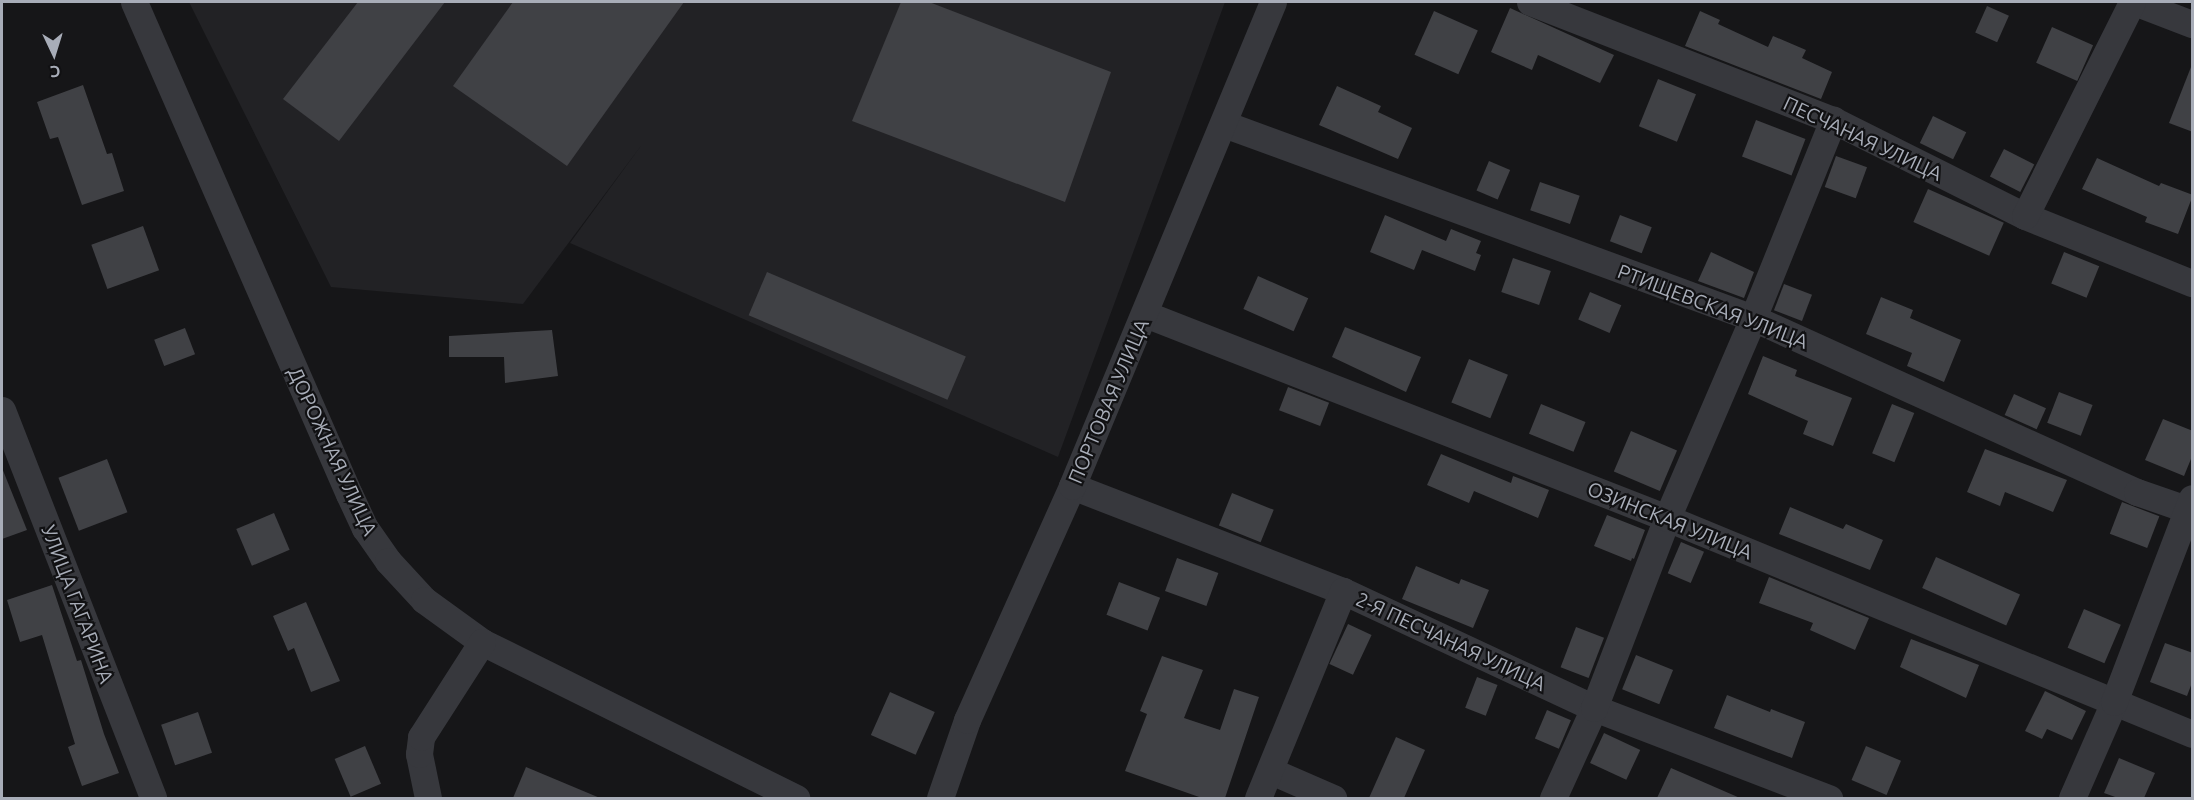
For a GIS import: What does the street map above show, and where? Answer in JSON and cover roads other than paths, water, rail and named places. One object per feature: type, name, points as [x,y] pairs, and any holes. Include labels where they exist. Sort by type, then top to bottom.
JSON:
[{"type":"street","name":"ДОРОЖНАЯ УЛИЦА","points":[[134,2],[365,528],[388,561],[424,600],[482,642],[796,798]]},
{"type":"street","name":"ПОРТОВАЯ УЛИЦА","points":[[939,798],[967,720],[1072,486],[1273,2]]},
{"type":"street","name":"ПЕСЧАНАЯ УЛИЦА","points":[[1530,2],[1833,120],[2025,216],[2193,283]]},
{"type":"street","points":[[2025,216],[2133,2],[2193,24]]},
{"type":"street","points":[[1553,798],[1594,708],[1667,518],[1753,318],[1833,120]]},
{"type":"street","name":"РТИЩЕВСКАЯ УЛИЦА","points":[[1224,124],[1753,318],[2137,492],[2191,506]]},
{"type":"street","name":"ОЗИНСКАЯ УЛИЦА","points":[[1145,314],[1667,518],[2193,734]]},
{"type":"street","name":"УЛИЦА ГАГАРИНА","points":[[2,410],[153,798]]},
{"type":"street","name":"2-Я ПЕСЧАНАЯ УЛИЦА","points":[[1072,486],[1343,591],[1594,708],[1829,798]]},
{"type":"street","points":[[2072,798],[2114,702],[2191,506]]},
{"type":"street","points":[[1258,798],[1343,591]]},
{"type":"street","points":[[428,798],[419,754],[421,737],[482,642]]},
{"type":"street","points":[[1271,771],[1333,798]]}]
